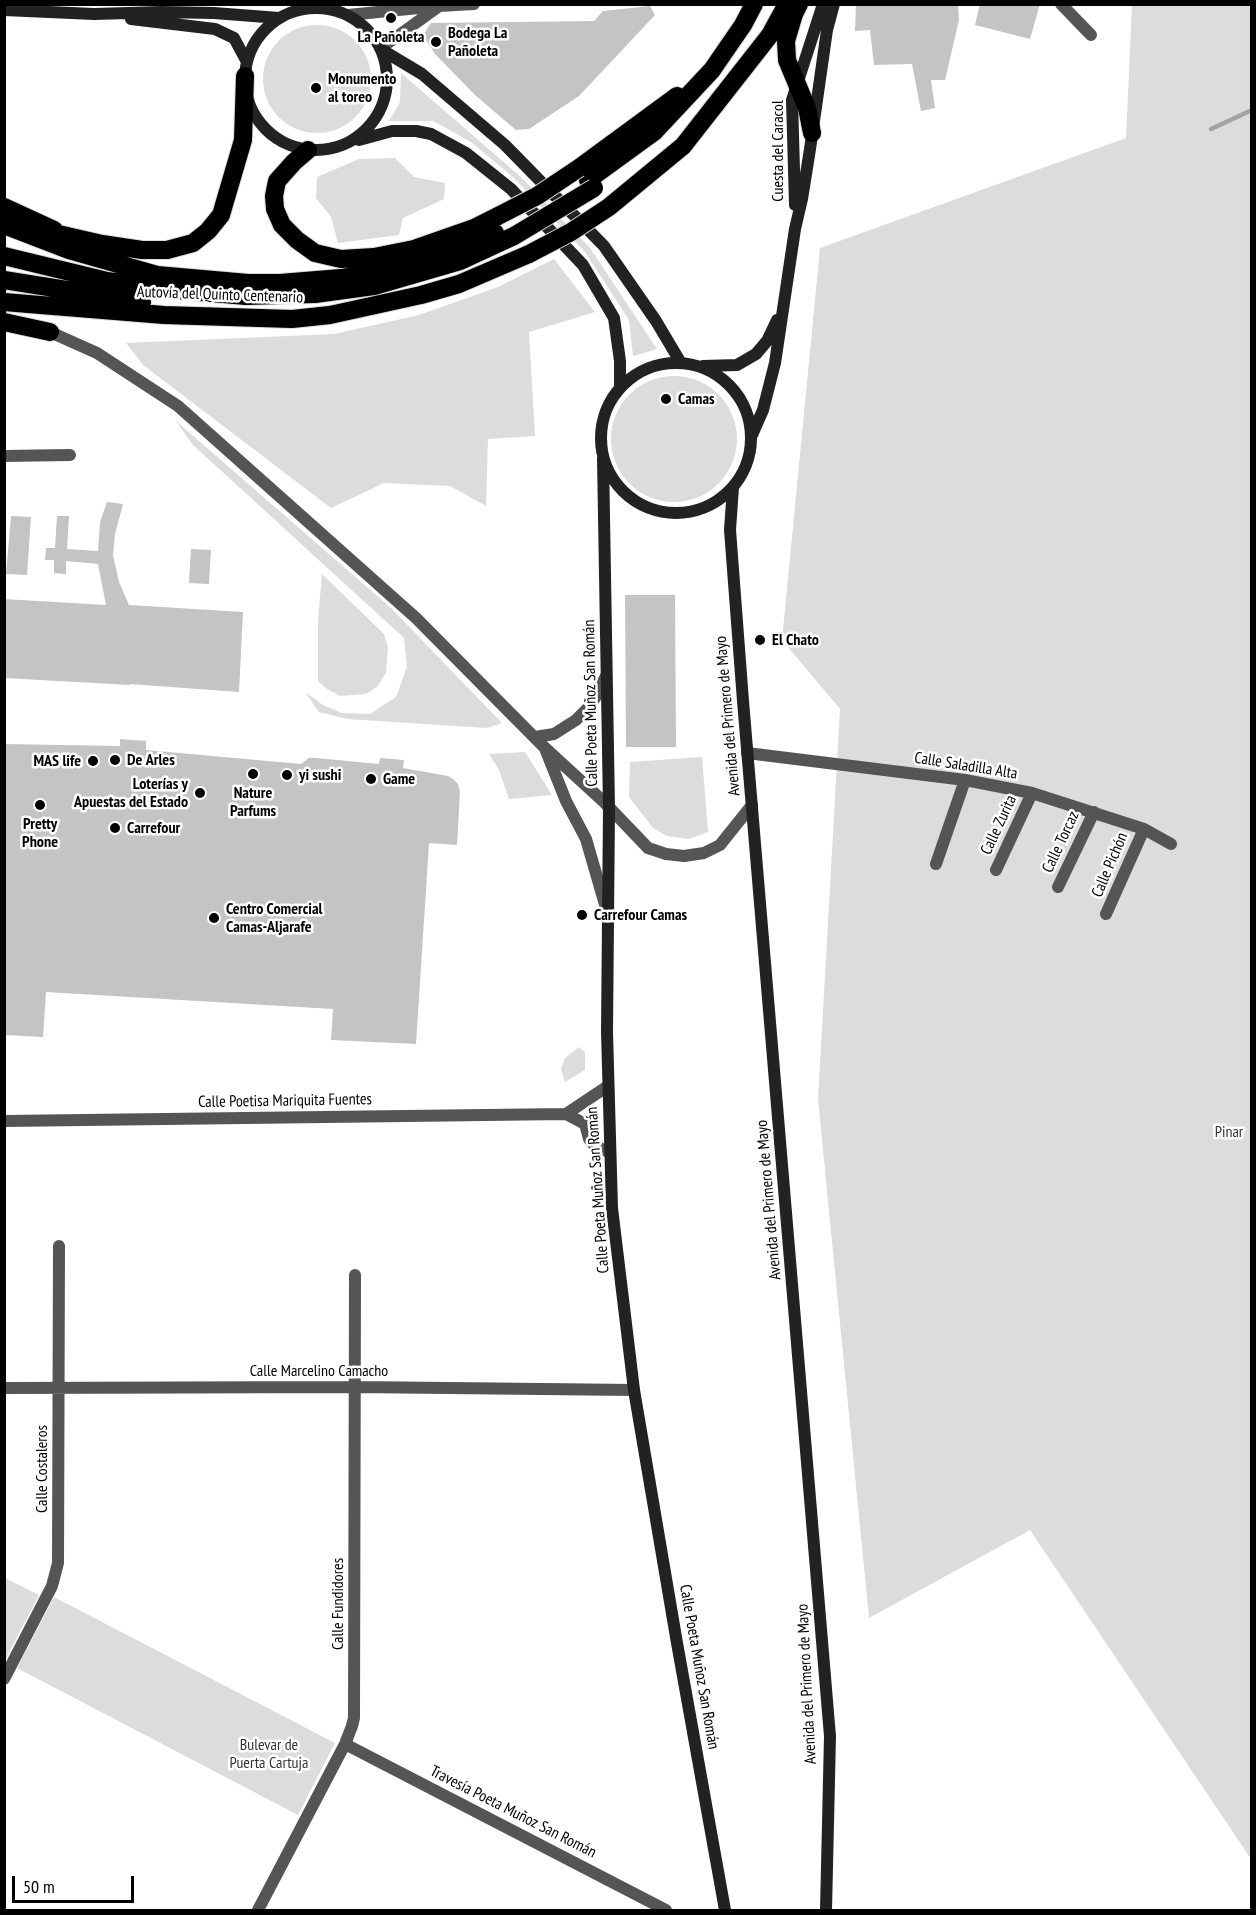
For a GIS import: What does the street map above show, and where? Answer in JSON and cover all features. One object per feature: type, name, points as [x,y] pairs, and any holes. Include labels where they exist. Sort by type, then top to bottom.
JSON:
[{"type":"highway","name":"Autovía del Quinto Centenario","points":[[4,224],[69,250],[157,275],[280,283],[341,278],[396,267],[445,252],[507,227],[546,207],[654,132],[712,70],[743,25],[754,4]]},
{"type":"highway","name":"Autovía del Quinto Centenario","points":[[4,302],[164,315],[292,319],[330,315],[420,296],[467,280],[529,254],[571,232],[609,207],[683,146],[770,35],[787,4]]},
{"type":"highway","points":[[799,4],[786,41],[787,60],[807,108],[812,133]]},
{"type":"highway","points":[[4,224],[142,250],[167,250],[193,243],[208,231],[221,215],[243,140],[246,69]]},
{"type":"highway","points":[[587,179],[712,70]]},
{"type":"highway","points":[[308,150],[277,181],[274,203],[282,225],[315,253],[341,259],[374,257],[414,249],[474,228],[507,227]]},
{"type":"highway","points":[[4,207],[64,235]]},
{"type":"highway","points":[[4,256],[107,281],[165,289],[246,296],[315,294],[374,286],[460,261],[507,227]]},
{"type":"highway","points":[[4,280],[171,306],[268,311],[292,319]]},
{"type":"highway","points":[[4,322],[50,332]]},
{"type":"main road","name":"Cuesta del Caracol","points":[[795,229],[792,100],[823,4]]},
{"type":"main road","name":"Cuesta del Caracol","points":[[751,436],[763,410],[771,381],[795,229],[802,199],[827,30],[834,4]]},
{"type":"main road","points":[[4,10],[28,8],[215,29],[234,38],[246,69],[247,97],[255,117],[269,133],[287,144],[308,150],[330,149],[392,131],[416,131],[445,140],[466,153],[511,189],[582,265],[614,318],[620,361],[620,387]]},
{"type":"main road","points":[[94,14],[283,13],[314,8],[345,11],[369,30],[381,49],[388,73],[387,93],[380,112],[368,129],[352,141]]},
{"type":"main road","points":[[246,69],[258,37],[283,13]]},
{"type":"main road","points":[[381,49],[422,74],[505,145],[604,246],[656,321],[681,363]]},
{"type":"main road","name":"Cuesta del Caracol","points":[[696,365],[736,365],[756,354],[767,341],[783,308]]},
{"type":"main road","points":[[667,363],[696,365],[709,370],[731,387],[746,410],[751,436],[749,455],[732,487],[723,496],[701,509],[679,513],[657,510],[645,506],[623,492],[611,476],[603,458],[600,433],[602,420],[609,403],[620,387],[630,378],[654,366],[667,363]]},
{"type":"main road","name":"Calle Poeta Muñoz San Román","points":[[603,458],[609,808],[607,1032],[612,1208],[634,1390],[725,1911]]},
{"type":"main road","name":"Avenida del Primero de Mayo","points":[[732,487],[730,530],[747,753],[830,1736],[826,1911]]},
{"type":"street","points":[[345,11],[474,4]]},
{"type":"street","points":[[1061,4],[1091,35]]},
{"type":"street","points":[[381,49],[439,6]]},
{"type":"street","points":[[50,332],[97,353],[178,406],[416,618],[648,848],[666,854],[684,856],[704,853],[720,845],[752,805]]},
{"type":"street","points":[[4,456],[70,455]]},
{"type":"street","points":[[535,737],[555,734],[576,720],[595,698],[606,676]]},
{"type":"street","points":[[544,747],[566,801],[586,838],[608,915]]},
{"type":"street","name":"Calle Saladilla Alta","points":[[747,753],[965,780],[1032,793],[1144,829],[1171,844]]},
{"type":"street","points":[[936,864],[965,780]]},
{"type":"street","name":"Calle Zurita","points":[[996,870],[1032,793]]},
{"type":"street","name":"Calle Torcaz","points":[[1058,887],[1094,812]]},
{"type":"street","name":"Calle Pichón","points":[[1106,914],[1144,829]]},
{"type":"street","points":[[608,1086],[566,1114],[585,1124],[595,1146],[609,1152]]},
{"type":"street","name":"Calle Poetisa Mariquita Fuentes","points":[[4,1121],[566,1114]]},
{"type":"street","name":"Calle Costaleros","points":[[4,1679],[52,1586],[57,1569],[58,1245]]},
{"type":"street","name":"Calle Fundidores","points":[[258,1911],[345,1744],[352,1726],[354,1711],[355,1275]]},
{"type":"street","name":"Calle Marcelino Camacho","points":[[4,1388],[354,1387],[634,1390]]},
{"type":"street","name":"Travesía Poeta Muñoz San Román","points":[[345,1744],[666,1911]]},
{"type":"green space","name":"Pinar","points":[[1132,5],[1251,5],[1251,1859],[1030,1530],[869,1618],[818,1099],[840,709],[782,640],[820,248],[1126,138]]},
{"type":"green space","points":[[317,25],[338,29],[355,41],[367,58],[371,79],[367,100],[355,117],[338,129],[317,133],[296,129],[279,117],[267,100],[263,79],[267,58],[279,41],[296,29]]},
{"type":"green space","points":[[401,73],[522,178],[590,248],[657,349],[633,356],[629,320],[585,252],[512,176],[471,142],[433,121],[389,121],[400,102]]},
{"type":"green space","points":[[395,158],[414,177],[445,183],[444,199],[403,218],[399,235],[338,243],[331,217],[316,198],[317,177],[359,159]]},
{"type":"green space","points":[[554,259],[595,312],[529,332],[535,436],[488,439],[486,506],[450,486],[384,483],[331,508],[143,365],[126,343],[334,334],[419,315],[498,287]]},
{"type":"green space","points":[[674,376],[698,380],[719,394],[733,415],[737,439],[733,463],[719,484],[698,498],[674,502],[650,498],[629,484],[615,463],[611,439],[615,415],[629,394],[650,380]]},
{"type":"green space","points":[[176,421],[391,608],[502,723],[487,728],[347,719],[319,712],[305,692],[323,705],[342,713],[370,714],[396,697],[407,667],[404,638],[193,445]]},
{"type":"green space","points":[[322,574],[384,634],[388,647],[386,673],[378,686],[366,694],[340,696],[318,681],[318,620]]},
{"type":"green space","points":[[525,752],[552,795],[509,799],[499,770],[489,754]]},
{"type":"green space","points":[[702,757],[708,832],[689,839],[667,836],[653,828],[629,797],[630,762]]},
{"type":"green space","points":[[579,1047],[585,1052],[585,1070],[565,1082],[561,1069],[565,1058]]},
{"type":"green space","points":[[5,1578],[39,1595],[5,1660]]},
{"type":"green space","name":"Bulevar de Puerta Cartuja","points":[[54,1597],[335,1743],[298,1815],[17,1668]]},
{"type":"building","points":[[856,4],[958,4],[959,20],[945,80],[931,80],[935,108],[921,111],[912,64],[874,65],[870,30],[855,31]]},
{"type":"building","points":[[980,4],[1040,4],[1030,39],[975,25]]},
{"type":"building","points":[[650,6],[655,15],[579,96],[529,129],[516,130],[476,96],[435,54],[423,35],[431,23],[594,21],[603,11]]},
{"type":"building","points":[[107,502],[123,504],[115,534],[113,555],[119,582],[129,605],[243,612],[239,692],[4,678],[4,599],[106,605],[98,564],[66,561],[66,574],[54,573],[54,560],[45,560],[46,548],[55,548],[57,516],[69,516],[67,549],[98,551],[100,522]]},
{"type":"building","points":[[11,516],[31,517],[27,575],[6,574]]},
{"type":"building","points":[[191,549],[211,550],[209,584],[189,583]]},
{"type":"building","points":[[625,595],[675,595],[676,747],[626,747]]},
{"type":"building","name":"Centro Comercial Camas-Aljarafe","points":[[120,739],[146,741],[146,750],[301,764],[309,758],[379,764],[380,758],[404,760],[403,768],[448,776],[458,784],[460,792],[457,845],[429,843],[416,1044],[331,1040],[333,1009],[46,992],[43,1037],[4,1035],[4,744],[120,746]]},
{"type":"waterway","points":[[1211,129],[1252,110]]},
{"type":"place","name":"La Pañoleta","points":[[391,18]]},
{"type":"place","name":"Bodega La Pañoleta","points":[[436,42]]},
{"type":"place","name":"Monumento al toreo","points":[[316,88]]},
{"type":"place","name":"Camas","points":[[666,399]]},
{"type":"place","name":"El Chato","points":[[760,640]]},
{"type":"place","name":"De Arles","points":[[115,760]]},
{"type":"place","name":"MAS life","points":[[93,761]]},
{"type":"place","name":"Nature Parfums","points":[[253,774]]},
{"type":"place","name":"yi sushi","points":[[287,775]]},
{"type":"place","name":"Game","points":[[371,779]]},
{"type":"place","name":"Loterías y Apuestas del Estado","points":[[200,793]]},
{"type":"place","name":"Pretty Phone","points":[[40,805]]},
{"type":"place","name":"Carrefour","points":[[115,828]]},
{"type":"place","name":"Carrefour Camas","points":[[582,915]]},
{"type":"place","name":"Centro Comercial Camas-Aljarafe","points":[[214,918]]}]
